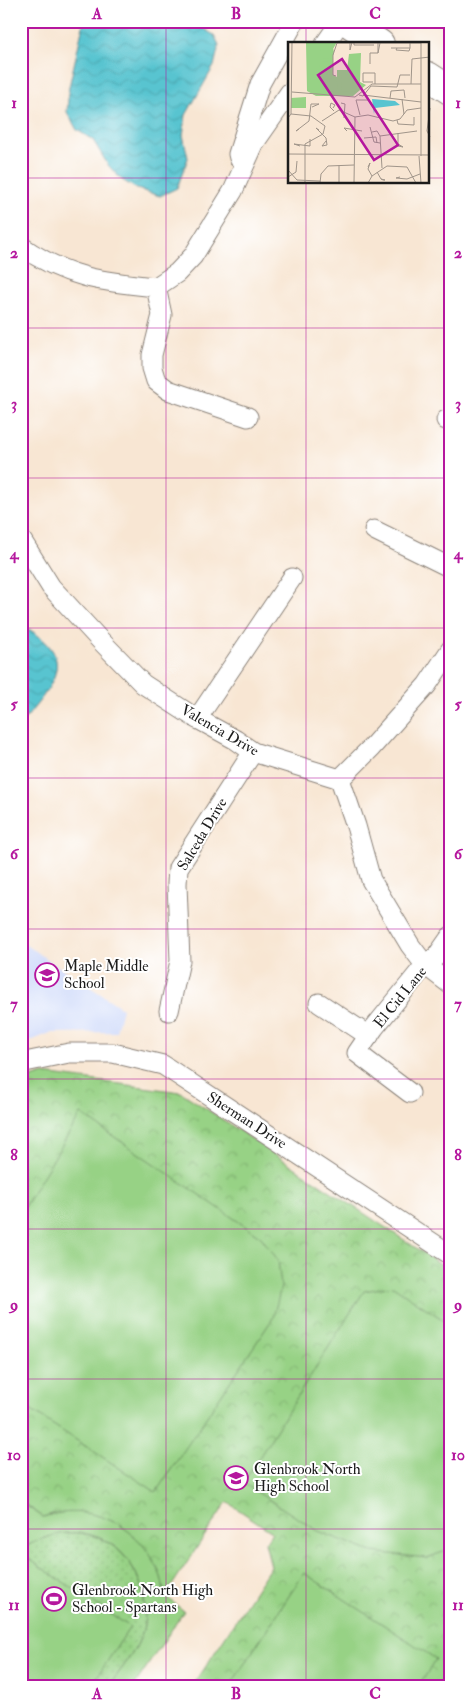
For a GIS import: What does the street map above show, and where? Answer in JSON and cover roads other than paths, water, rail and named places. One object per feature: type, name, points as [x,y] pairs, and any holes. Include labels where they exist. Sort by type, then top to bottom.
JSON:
[{"type":"main road","points":[[346,21],[377,42]]},
{"type":"main road","points":[[430,77],[451,91]]},
{"type":"street","points":[[241,174],[238,154],[260,84],[295,21]]},
{"type":"street","points":[[326,42],[341,21]]},
{"type":"street","points":[[21,246],[42,260],[74,274],[104,282],[156,287],[177,273],[193,256],[233,191],[255,142],[288,94]]},
{"type":"street","points":[[256,97],[277,108]]},
{"type":"street","points":[[156,287],[162,314],[152,355],[152,368],[156,381],[168,390],[248,417]]},
{"type":"street","points":[[374,530],[451,568]]},
{"type":"street","name":"Valencia Drive","points":[[21,539],[51,587],[143,684],[197,719],[236,740],[252,752],[340,779]]},
{"type":"street","points":[[197,719],[292,578]]},
{"type":"street","points":[[451,649],[427,685],[371,748],[340,779],[371,880],[410,945],[425,965],[451,985]]},
{"type":"street","name":"Salceda Drive","points":[[169,1011],[180,961],[178,868],[252,752]]},
{"type":"street","name":"El Cid Lane","points":[[410,1093],[357,1053],[425,965],[438,956],[451,936]]},
{"type":"street","name":"El Cid Lane","points":[[319,1003],[369,1036]]},
{"type":"street","name":"Sherman Drive","points":[[21,1064],[62,1054],[113,1053],[163,1065],[451,1255]]},
{"type":"water","points":[[84,21],[190,21],[214,35],[219,45],[214,66],[186,115],[183,135],[188,158],[177,188],[160,196],[137,189],[122,180],[108,165],[93,140],[77,130],[67,112],[69,87]]},
{"type":"water","points":[[29,629],[50,647],[55,656],[56,665],[55,675],[51,684],[27,717],[21,721],[21,636]]},
{"type":"place","name":"Maple Middle School","points":[[47,975]]},
{"type":"place","name":"Glenbrook North High School","points":[[236,1478]]},
{"type":"place","name":"Glenbrook North High School - Spartans","points":[[54,1599]]}]
